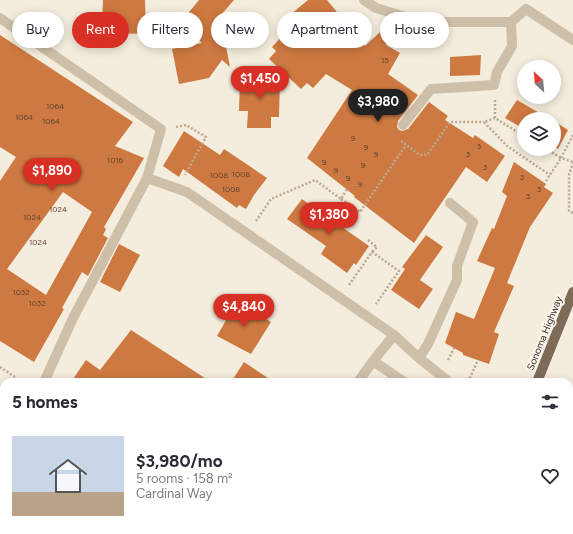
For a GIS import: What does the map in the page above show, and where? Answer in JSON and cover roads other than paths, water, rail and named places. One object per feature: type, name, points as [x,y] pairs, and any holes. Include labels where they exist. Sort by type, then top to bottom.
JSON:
[{"type":"main road","name":"Sonoma Highway","points":[[539,378],[573,292]]},
{"type":"street","points":[[364,0],[376,8],[422,22],[511,22]]},
{"type":"street","points":[[403,125],[432,89],[494,84],[496,72],[512,46],[511,22],[526,4],[573,40]]},
{"type":"street","points":[[0,18],[161,129],[147,178],[73,318],[46,378]]},
{"type":"street","points":[[147,178],[187,192],[394,335],[444,378]]},
{"type":"street","points":[[419,358],[428,344],[457,280],[457,266],[473,222],[450,203]]},
{"type":"street","points":[[361,378],[394,335]]},
{"type":"street","points":[[373,361],[398,378]]}]
